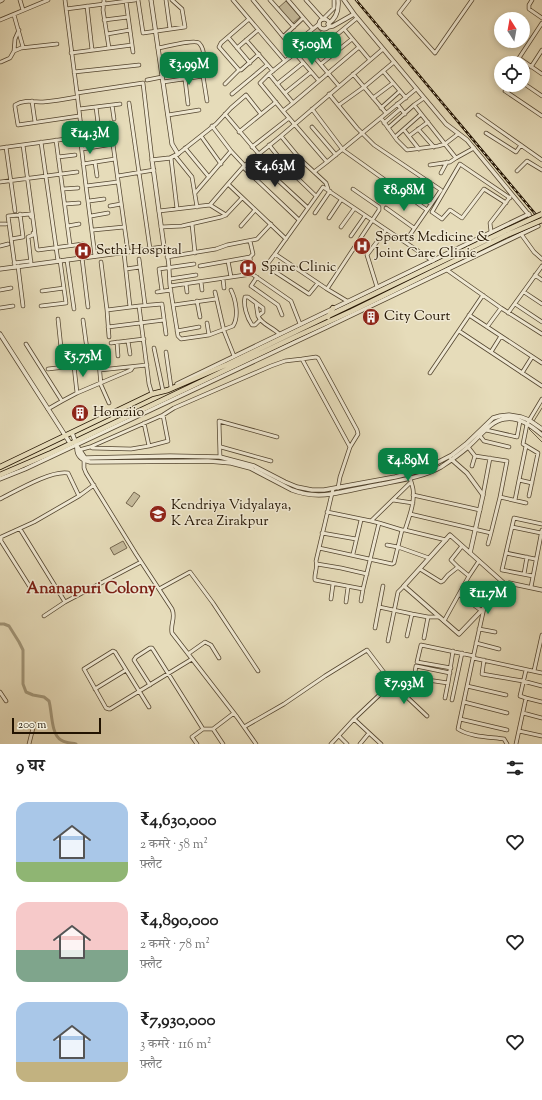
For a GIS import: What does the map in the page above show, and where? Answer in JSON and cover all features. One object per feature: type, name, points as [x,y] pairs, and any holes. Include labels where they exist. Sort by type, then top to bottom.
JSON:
[{"type":"highway","points":[[0,475],[70,444],[77,446],[542,214]]},
{"type":"highway","points":[[0,467],[152,394],[228,364],[542,220]]},
{"type":"highway","points":[[328,317],[333,308]]},
{"type":"highway","points":[[300,339],[306,332]]},
{"type":"street","points":[[20,0],[23,10]]},
{"type":"street","points":[[0,20],[48,0]]},
{"type":"street","points":[[65,0],[80,116],[80,134],[95,256]]},
{"type":"street","points":[[104,0],[104,20],[109,48]]},
{"type":"street","points":[[66,9],[135,0]]},
{"type":"street","points":[[138,0],[143,33],[184,27],[182,9],[172,0]]},
{"type":"street","points":[[151,0],[174,156],[177,209]]},
{"type":"street","points":[[166,0],[170,29]]},
{"type":"street","points":[[233,0],[285,61]]},
{"type":"street","points":[[253,0],[290,45],[319,24],[320,21],[334,8],[334,0]]},
{"type":"street","points":[[270,0],[294,27]]},
{"type":"street","points":[[288,0],[312,28]]},
{"type":"street","points":[[306,0],[323,19],[327,21],[328,25]]},
{"type":"street","points":[[319,24],[319,27],[325,29],[333,21],[339,8],[338,0]]},
{"type":"street","points":[[0,479],[77,446],[538,226],[467,140],[446,124],[357,18],[344,0]]},
{"type":"street","points":[[409,0],[399,13],[435,53],[472,0]]},
{"type":"street","points":[[532,0],[528,5],[529,9],[542,18]]},
{"type":"street","points":[[126,1],[133,52]]},
{"type":"street","points":[[87,6],[92,50]]},
{"type":"street","points":[[328,25],[333,26],[354,14]]},
{"type":"street","points":[[14,15],[23,47]]},
{"type":"street","points":[[104,20],[128,17]]},
{"type":"street","points":[[284,36],[303,18]]},
{"type":"street","points":[[312,54],[357,18]]},
{"type":"street","points":[[239,70],[219,47],[221,43],[250,19]]},
{"type":"street","points":[[542,24],[519,58],[542,74]]},
{"type":"street","points":[[344,29],[370,60]]},
{"type":"street","points":[[0,57],[1,62],[10,58],[14,51],[15,38],[19,30]]},
{"type":"street","points":[[107,34],[130,30]]},
{"type":"street","points":[[237,48],[258,30]]},
{"type":"street","points":[[228,37],[250,63]]},
{"type":"street","points":[[321,64],[352,39]]},
{"type":"street","points":[[246,40],[272,71]]},
{"type":"street","points":[[158,48],[189,42],[199,43],[203,51],[204,58],[175,63]]},
{"type":"street","points":[[14,51],[23,47],[57,44]]},
{"type":"street","points":[[71,53],[132,45]]},
{"type":"street","points":[[327,162],[260,83],[272,71],[305,46],[339,86]]},
{"type":"street","points":[[283,111],[359,47]]},
{"type":"street","points":[[159,211],[210,205],[228,184],[257,155],[383,49]]},
{"type":"street","points":[[531,67],[542,50]]},
{"type":"street","points":[[295,53],[319,81]]},
{"type":"street","points":[[225,84],[239,70],[250,63],[259,54]]},
{"type":"street","points":[[339,105],[364,87],[394,62]]},
{"type":"street","points":[[277,84],[303,63]]},
{"type":"street","points":[[74,72],[139,65]]},
{"type":"street","points":[[232,94],[267,65]]},
{"type":"street","points":[[383,71],[406,98]]},
{"type":"street","points":[[285,93],[311,72]]},
{"type":"street","points":[[269,74],[293,103]]},
{"type":"street","points":[[353,74],[386,114]]},
{"type":"street","points":[[147,80],[185,79],[203,76],[207,101]]},
{"type":"street","points":[[185,79],[188,104]]},
{"type":"street","points":[[77,92],[142,83],[161,227],[164,247],[168,257],[179,338],[209,335],[233,326],[237,319],[234,298],[231,290]]},
{"type":"street","points":[[373,98],[393,83]]},
{"type":"street","points":[[530,88],[542,96]]},
{"type":"street","points":[[314,172],[343,150],[416,89]]},
{"type":"street","points":[[381,108],[400,91]]},
{"type":"street","points":[[506,92],[542,116]]},
{"type":"street","points":[[329,94],[362,134],[374,145],[441,190],[405,242]]},
{"type":"street","points":[[152,160],[174,156],[201,136],[246,95],[261,114]]},
{"type":"street","points":[[77,97],[41,102],[32,101],[18,103],[15,105],[18,125],[80,116]]},
{"type":"street","points":[[388,128],[424,98]]},
{"type":"street","points":[[32,101],[35,122]]},
{"type":"street","points":[[240,132],[276,102]]},
{"type":"street","points":[[129,103],[150,249]]},
{"type":"street","points":[[79,109],[120,104]]},
{"type":"street","points":[[397,104],[405,114]]},
{"type":"street","points":[[112,105],[114,119]]},
{"type":"street","points":[[414,106],[456,158]]},
{"type":"street","points":[[96,107],[98,123]]},
{"type":"street","points":[[312,109],[343,150],[427,210]]},
{"type":"street","points":[[168,115],[199,110]]},
{"type":"street","points":[[384,123],[399,110]]},
{"type":"street","points":[[225,114],[252,147],[270,174],[308,208]]},
{"type":"street","points":[[395,137],[421,114]]},
{"type":"street","points":[[478,115],[542,160]]},
{"type":"street","points":[[252,147],[289,118]]},
{"type":"street","points":[[381,118],[407,150],[434,147],[445,144],[458,134]]},
{"type":"street","points":[[409,136],[428,122]]},
{"type":"street","points":[[110,123],[122,204],[130,308]]},
{"type":"street","points":[[212,126],[244,167],[299,220]]},
{"type":"street","points":[[312,127],[336,155]]},
{"type":"street","points":[[418,129],[434,147]]},
{"type":"street","points":[[80,134],[111,130]]},
{"type":"street","points":[[404,130],[420,149]]},
{"type":"street","points":[[486,133],[516,152],[521,145]]},
{"type":"street","points":[[201,136],[221,164]]},
{"type":"street","points":[[281,136],[300,159],[325,181],[329,190]]},
{"type":"street","points":[[0,148],[73,138]]},
{"type":"street","points":[[56,140],[70,245]]},
{"type":"street","points":[[41,142],[56,248],[66,303],[41,306]]},
{"type":"street","points":[[82,149],[113,144]]},
{"type":"street","points":[[23,145],[37,249],[83,244]]},
{"type":"street","points":[[269,145],[288,168],[316,196]]},
{"type":"street","points":[[6,147],[15,211]]},
{"type":"street","points":[[185,148],[209,177]]},
{"type":"street","points":[[430,165],[447,162],[474,148]]},
{"type":"street","points":[[195,193],[231,151]]},
{"type":"street","points":[[58,157],[75,155]]},
{"type":"street","points":[[174,156],[192,177],[197,207]]},
{"type":"street","points":[[84,164],[115,159]]},
{"type":"street","points":[[517,172],[527,161],[542,170]]},
{"type":"street","points":[[95,162],[97,176]]},
{"type":"street","points":[[441,172],[447,162]]},
{"type":"street","points":[[506,203],[484,189],[462,218],[450,210],[442,219],[432,212],[460,164],[512,196]]},
{"type":"street","points":[[118,176],[154,170]]},
{"type":"street","points":[[0,182],[77,172]]},
{"type":"street","points":[[318,283],[309,294],[266,266],[323,187],[325,181]]},
{"type":"street","points":[[400,181],[431,204]]},
{"type":"street","points":[[86,186],[118,182]]},
{"type":"street","points":[[228,184],[286,239]]},
{"type":"street","points":[[323,187],[433,261]]},
{"type":"street","points":[[63,189],[78,188]]},
{"type":"street","points":[[327,289],[380,210],[379,207],[353,189]]},
{"type":"street","points":[[315,213],[329,190]]},
{"type":"street","points":[[491,232],[490,223],[512,196]]},
{"type":"street","points":[[161,227],[202,223],[226,215],[242,198]]},
{"type":"street","points":[[89,201],[104,199]]},
{"type":"street","points":[[329,218],[341,200]]},
{"type":"street","points":[[65,204],[79,203]]},
{"type":"street","points":[[110,206],[122,204]]},
{"type":"street","points":[[210,205],[226,215]]},
{"type":"street","points":[[386,208],[414,228]]},
{"type":"street","points":[[341,227],[354,209]]},
{"type":"street","points":[[241,226],[255,210]]},
{"type":"street","points":[[91,216],[108,213]]},
{"type":"street","points":[[20,214],[23,237]]},
{"type":"street","points":[[11,239],[33,235],[30,214],[8,216],[11,239],[15,265],[23,306]]},
{"type":"street","points":[[167,389],[529,214]]},
{"type":"street","points":[[350,236],[365,216]]},
{"type":"street","points":[[0,224],[6,224]]},
{"type":"street","points":[[68,226],[79,224]]},
{"type":"street","points":[[192,224],[195,253]]},
{"type":"street","points":[[168,257],[195,253],[257,239],[271,224]]},
{"type":"street","points":[[93,230],[124,227]]},
{"type":"street","points":[[377,287],[367,255],[386,230]]},
{"type":"street","points":[[521,234],[534,252],[542,259]]},
{"type":"street","points":[[28,237],[31,262]]},
{"type":"street","points":[[250,240],[253,254],[250,257],[252,274]]},
{"type":"street","points":[[0,246],[8,244]]},
{"type":"street","points":[[0,269],[31,262],[59,261],[164,247]]},
{"type":"street","points":[[275,254],[347,301]]},
{"type":"street","points":[[200,266],[250,257]]},
{"type":"street","points":[[82,258],[88,307]]},
{"type":"street","points":[[67,260],[74,309]]},
{"type":"street","points":[[139,260],[145,305]]},
{"type":"street","points":[[228,261],[231,277]]},
{"type":"street","points":[[101,262],[109,337]]},
{"type":"street","points":[[162,291],[159,270],[169,267],[194,264]]},
{"type":"street","points":[[508,313],[542,266]]},
{"type":"street","points":[[126,269],[140,267]]},
{"type":"street","points":[[447,270],[508,313],[542,334]]},
{"type":"street","points":[[157,292],[186,284],[252,274],[291,301],[300,324]]},
{"type":"street","points":[[170,279],[196,275]]},
{"type":"street","points":[[535,275],[542,280]]},
{"type":"street","points":[[257,277],[251,286],[278,304],[282,315]]},
{"type":"street","points":[[223,279],[224,288]]},
{"type":"street","points":[[201,282],[202,290]]},
{"type":"street","points":[[186,284],[187,292]]},
{"type":"street","points":[[0,290],[11,288]]},
{"type":"street","points":[[42,291],[64,288]]},
{"type":"street","points":[[215,292],[224,330],[234,356]]},
{"type":"street","points":[[524,292],[542,304]]},
{"type":"street","points":[[430,373],[483,295]]},
{"type":"street","points":[[248,297],[256,303],[264,310],[255,324],[252,325],[247,314],[244,298],[248,297]]},
{"type":"street","points":[[174,305],[216,298]]},
{"type":"street","points":[[197,301],[200,317]]},
{"type":"street","points":[[256,303],[259,318],[276,330],[279,334]]},
{"type":"street","points":[[107,310],[162,304],[166,334]]},
{"type":"street","points":[[515,304],[542,322]]},
{"type":"street","points":[[0,308],[14,306]]},
{"type":"street","points":[[139,306],[149,384],[152,394]]},
{"type":"street","points":[[487,327],[501,308]]},
{"type":"street","points":[[469,315],[542,363]]},
{"type":"street","points":[[58,320],[64,367]]},
{"type":"street","points":[[83,320],[89,364]]},
{"type":"street","points":[[108,327],[164,320]]},
{"type":"street","points":[[207,323],[209,335]]},
{"type":"street","points":[[177,331],[200,328],[202,336]]},
{"type":"street","points":[[459,331],[542,386]]},
{"type":"street","points":[[0,334],[70,444]]},
{"type":"street","points":[[491,352],[501,336]]},
{"type":"street","points":[[111,343],[144,339]]},
{"type":"street","points":[[128,341],[130,354]]},
{"type":"street","points":[[117,342],[118,356]]},
{"type":"street","points":[[26,344],[62,401]]},
{"type":"street","points":[[154,348],[167,389]]},
{"type":"street","points":[[166,352],[167,389]]},
{"type":"street","points":[[90,448],[174,408],[271,366],[285,361],[316,357],[332,383],[358,434],[350,447],[340,476],[338,488]]},
{"type":"street","points":[[522,373],[532,357]]},
{"type":"street","points":[[302,359],[350,447]]},
{"type":"street","points":[[48,369],[99,363],[101,383],[110,404]]},
{"type":"street","points":[[100,370],[147,365]]},
{"type":"street","points":[[74,366],[77,393]]},
{"type":"street","points":[[48,409],[77,393],[132,370],[133,367]]},
{"type":"street","points":[[529,496],[538,453],[522,444],[542,399]]},
{"type":"street","points":[[77,446],[90,448],[131,449],[168,441],[163,414]]},
{"type":"street","points":[[84,461],[208,461],[232,463],[250,468],[285,488],[299,493],[319,495],[410,480],[439,467],[496,417],[509,415],[542,429]]},
{"type":"street","points":[[77,446],[85,458],[170,456],[220,457],[254,466],[297,487],[318,490],[338,488],[409,474],[427,468],[450,458],[468,447],[494,423],[504,418],[531,424],[542,435]]},
{"type":"street","points":[[219,462],[221,447],[219,421],[276,437]]},
{"type":"street","points":[[486,430],[517,437],[520,421]]},
{"type":"street","points":[[144,423],[150,446]]},
{"type":"street","points":[[72,432],[81,458],[84,461],[84,468],[174,613],[171,630],[172,633],[256,744]]},
{"type":"street","points":[[480,436],[484,441],[509,447]]},
{"type":"street","points":[[515,500],[526,446]]},
{"type":"street","points":[[221,447],[271,461]]},
{"type":"street","points":[[468,447],[475,456],[507,461],[500,497],[488,544]]},
{"type":"street","points":[[472,466],[475,456]]},
{"type":"street","points":[[450,458],[467,473],[483,495]]},
{"type":"street","points":[[470,553],[490,458]]},
{"type":"street","points":[[0,499],[48,476],[65,472],[70,476],[80,496]]},
{"type":"street","points":[[319,548],[353,554],[392,564],[394,562],[413,503],[413,487],[409,474]]},
{"type":"street","points":[[372,521],[410,480]]},
{"type":"street","points":[[519,480],[532,483]]},
{"type":"street","points":[[30,587],[1,541],[0,536],[20,529],[80,496],[94,485]]},
{"type":"street","points":[[352,485],[353,490]]},
{"type":"street","points":[[332,489],[316,561],[317,564],[314,574],[315,580],[363,589]]},
{"type":"street","points":[[413,494],[480,510]]},
{"type":"street","points":[[500,497],[526,502]]},
{"type":"street","points":[[393,500],[413,503]]},
{"type":"street","points":[[327,512],[372,521],[446,540]]},
{"type":"street","points":[[410,514],[491,533]]},
{"type":"street","points":[[496,577],[502,570],[514,518],[542,524]]},
{"type":"street","points":[[353,554],[361,520]]},
{"type":"street","points":[[361,601],[379,523]]},
{"type":"street","points":[[512,527],[542,532],[531,587]]},
{"type":"street","points":[[20,529],[65,602]]},
{"type":"street","points":[[322,533],[356,539]]},
{"type":"street","points":[[388,641],[398,592],[450,535],[506,585]]},
{"type":"street","points":[[387,545],[398,547],[429,558]]},
{"type":"street","points":[[462,546],[451,560],[470,576]]},
{"type":"street","points":[[506,553],[536,559]]},
{"type":"street","points":[[524,574],[527,557]]},
{"type":"street","points":[[444,621],[479,561]]},
{"type":"street","points":[[44,616],[65,602],[141,562]]},
{"type":"street","points":[[317,564],[367,574]]},
{"type":"street","points":[[420,569],[441,582],[458,567]]},
{"type":"street","points":[[502,570],[533,576]]},
{"type":"street","points":[[159,588],[190,572],[213,603],[258,671]]},
{"type":"street","points":[[404,586],[459,634],[509,583],[542,590]]},
{"type":"street","points":[[331,599],[333,584]]},
{"type":"street","points":[[346,602],[348,586]]},
{"type":"street","points":[[374,628],[383,586]]},
{"type":"street","points":[[460,595],[483,609]]},
{"type":"street","points":[[379,607],[428,617],[439,617]]},
{"type":"street","points":[[483,609],[458,729],[477,735],[504,740],[507,744]]},
{"type":"street","points":[[407,636],[412,614]]},
{"type":"street","points":[[424,638],[428,617]]},
{"type":"street","points":[[479,629],[495,632]]},
{"type":"street","points":[[534,671],[542,635]]},
{"type":"street","points":[[188,654],[205,642],[211,645],[219,658]]},
{"type":"street","points":[[476,644],[499,649]]},
{"type":"street","points":[[448,684],[414,678],[420,645],[466,653],[484,660],[542,673]]},
{"type":"street","points":[[150,685],[134,660],[148,648],[152,648],[203,729]]},
{"type":"street","points":[[244,727],[284,704],[367,650],[392,683],[427,716]]},
{"type":"street","points":[[149,707],[138,691],[126,670],[113,651],[85,668],[84,671],[108,709],[138,691],[150,685],[192,659]]},
{"type":"street","points":[[445,698],[453,651]]},
{"type":"street","points":[[452,700],[462,653]]},
{"type":"street","points":[[538,657],[542,658]]},
{"type":"street","points":[[484,660],[482,674],[542,686]]},
{"type":"street","points":[[417,662],[451,668]]},
{"type":"street","points":[[416,666],[450,673]]},
{"type":"street","points":[[95,689],[126,670]]},
{"type":"street","points":[[526,670],[520,696],[542,702]]},
{"type":"street","points":[[331,744],[354,719],[392,683]]},
{"type":"street","points":[[467,686],[506,695]]},
{"type":"street","points":[[0,692],[6,701]]},
{"type":"street","points":[[516,744],[526,698]]},
{"type":"street","points":[[464,702],[507,713]]},
{"type":"street","points":[[197,744],[192,736],[203,729],[213,729],[234,713]]},
{"type":"street","points":[[523,714],[542,718]]},
{"type":"street","points":[[354,719],[381,744]]},
{"type":"street","points":[[460,719],[507,730]]},
{"type":"street","points":[[29,744],[34,724]]},
{"type":"street","points":[[213,729],[223,744]]},
{"type":"street","points":[[519,731],[542,736]]},
{"type":"street","points":[[360,744],[369,734]]},
{"type":"street","points":[[339,736],[347,744]]},
{"type":"shaded area","points":[[286,1],[300,17],[292,24],[278,8]]},
{"type":"shaded area","points":[[317,27],[323,34],[308,46],[303,39]]},
{"type":"shaded area","points":[[134,492],[140,496],[132,507],[126,503]]},
{"type":"shaded area","points":[[123,541],[127,548],[114,555],[110,548]]},
{"type":"waterway","points":[[534,421],[542,408]]},
{"type":"waterway","points":[[531,427],[529,429],[542,442]]},
{"type":"waterway","points":[[0,624],[9,626],[23,650],[23,684],[26,692],[44,697],[49,701],[55,733],[64,742],[76,744]]},
{"type":"railway","points":[[356,0],[542,222]]},
{"type":"place","name":"Sports Medicine & Joint Care Clinic","points":[[362,246]]},
{"type":"place","name":"Sethi Hospital","points":[[83,251]]},
{"type":"place","name":"Spine Clinic","points":[[248,268]]},
{"type":"place","name":"City Court","points":[[371,317]]},
{"type":"place","name":"Homziio","points":[[80,413]]},
{"type":"place","name":"Kendriya Vidyalaya, K Area Zirakpur","points":[[158,514]]},
{"type":"district","name":"Ananapuri Colony","points":[[91,589]]}]
